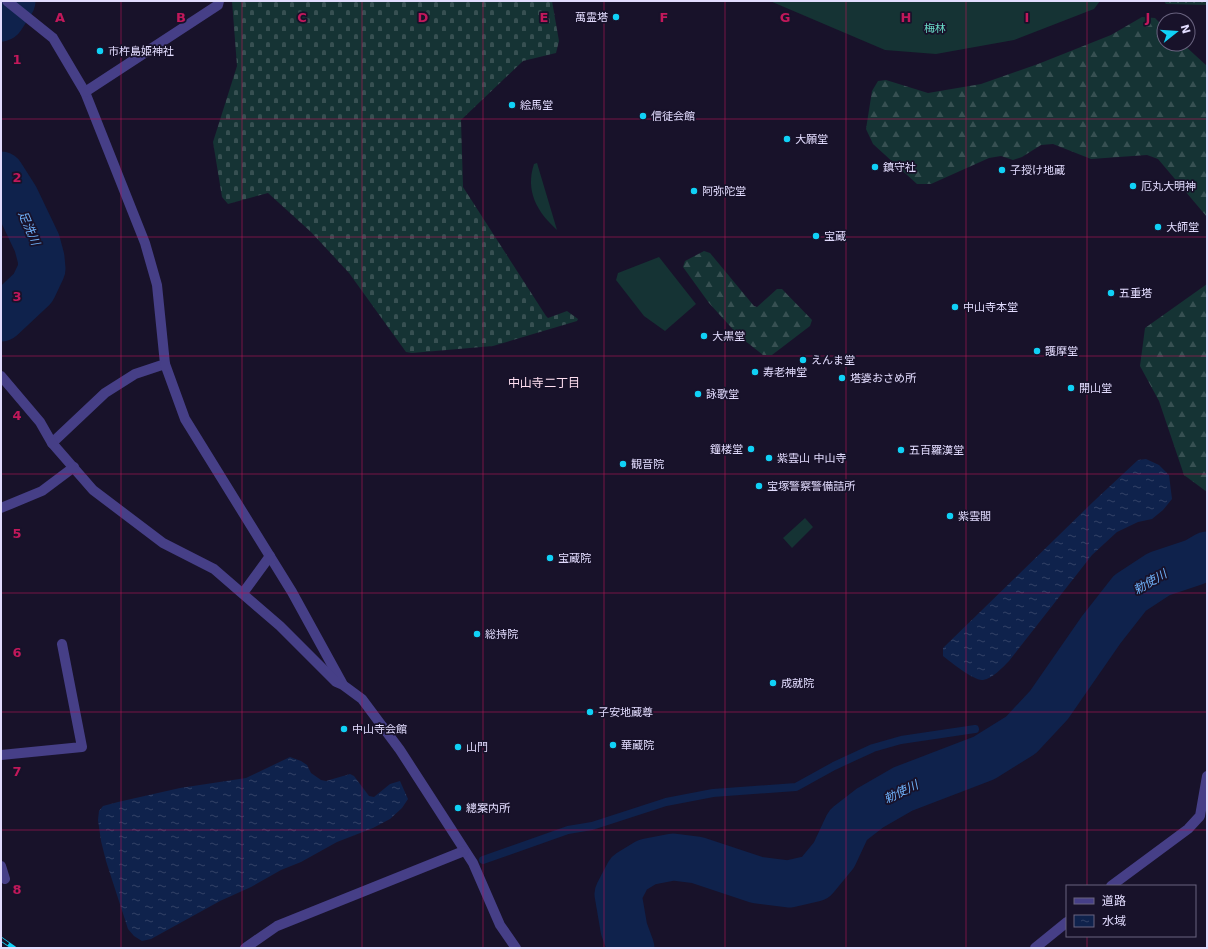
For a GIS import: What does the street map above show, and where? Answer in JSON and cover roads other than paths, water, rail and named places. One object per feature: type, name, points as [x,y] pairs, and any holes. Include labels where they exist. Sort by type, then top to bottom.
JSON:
[{"type":"street","points":[[7,1],[53,38],[85,92],[145,243],[157,285],[165,364],[185,419],[292,592],[343,685]]},
{"type":"street","points":[[85,92],[218,5],[219,1]]},
{"type":"street","points":[[52,443],[105,393],[135,374],[165,364]]},
{"type":"street","points":[[1,376],[40,422],[52,443],[93,490],[163,543],[214,569],[280,626],[336,682],[343,685],[362,699],[400,750],[473,863],[500,925],[516,948]]},
{"type":"street","points":[[1,508],[42,491],[74,467]]},
{"type":"street","points":[[243,593],[270,556]]},
{"type":"street","points":[[1,755],[82,747],[62,644]]},
{"type":"street","points":[[1112,885],[1204,818],[1207,776]]},
{"type":"street","points":[[245,948],[277,926],[464,851]]},
{"type":"street","points":[[1,866],[5,879]]},
{"type":"street","points":[[1035,948],[1066,923]]},
{"type":"water","points":[[1146,459],[1159,465],[1169,475],[1172,499],[1163,510],[1152,519],[1138,522],[1117,532],[1092,555],[1003,667],[987,679],[979,680],[963,671],[943,656],[943,648],[1094,501],[1138,460]]},
{"type":"water","points":[[290,757],[307,765],[311,773],[321,780],[326,781],[350,774],[354,776],[369,796],[374,797],[390,784],[400,781],[408,799],[402,808],[390,819],[373,828],[337,842],[301,862],[281,870],[251,887],[220,901],[151,939],[142,941],[134,936],[128,929],[101,841],[98,820],[99,811],[103,806],[180,788],[246,778]]},
{"type":"waterway","name":"足洗川","points":[[1,18],[12,1]]},
{"type":"waterway","name":"足洗川","points":[[1,175],[15,197],[37,243],[42,269],[33,288],[1,318]]},
{"type":"waterway","name":"勅使川","points":[[631,948],[624,929],[618,894],[629,873],[647,862],[673,857],[697,860],[757,880],[789,884],[815,878],[834,855],[848,825],[870,808],[903,789],[984,758],[1021,735],[1049,705],[1101,630],[1130,593],[1159,574],[1195,562],[1207,555]]},
{"type":"waterway","points":[[483,860],[568,830],[592,826],[666,802],[713,793],[796,787],[834,766],[873,748],[901,740],[975,729]]},
{"type":"railway","points":[[1,939],[14,948]]},
{"type":"place","name":"萬霊塔","points":[[616,17]]},
{"type":"place","name":"市杵島姫神社","points":[[100,51]]},
{"type":"place","name":"絵馬堂","points":[[512,105]]},
{"type":"place","name":"信徒会館","points":[[643,116]]},
{"type":"place","name":"大願堂","points":[[787,139]]},
{"type":"place","name":"鎮守社","points":[[875,167]]},
{"type":"place","name":"子授け地蔵","points":[[1002,170]]},
{"type":"place","name":"厄丸大明神","points":[[1133,186]]},
{"type":"place","name":"阿弥陀堂","points":[[694,191]]},
{"type":"place","name":"大師堂","points":[[1158,227]]},
{"type":"place","name":"宝蔵","points":[[816,236]]},
{"type":"place","name":"五重塔","points":[[1111,293]]},
{"type":"place","name":"中山寺本堂","points":[[955,307]]},
{"type":"place","name":"大黒堂","points":[[704,336]]},
{"type":"place","name":"護摩堂","points":[[1037,351]]},
{"type":"place","name":"えんま堂","points":[[803,360]]},
{"type":"place","name":"寿老神堂","points":[[755,372]]},
{"type":"place","name":"塔婆おさめ所","points":[[842,378]]},
{"type":"place","name":"開山堂","points":[[1071,388]]},
{"type":"place","name":"詠歌堂","points":[[698,394]]},
{"type":"place","name":"鐘楼堂","points":[[751,449]]},
{"type":"place","name":"五百羅漢堂","points":[[901,450]]},
{"type":"place","name":"紫雲山 中山寺","points":[[769,458]]},
{"type":"place","name":"観音院","points":[[623,464]]},
{"type":"place","name":"宝塚警察警備詰所","points":[[759,486]]},
{"type":"place","name":"紫雲閣","points":[[950,516]]},
{"type":"place","name":"宝蔵院","points":[[550,558]]},
{"type":"place","name":"総持院","points":[[477,634]]},
{"type":"place","name":"成就院","points":[[773,683]]},
{"type":"place","name":"子安地蔵尊","points":[[590,712]]},
{"type":"place","name":"中山寺会館","points":[[344,729]]},
{"type":"place","name":"華蔵院","points":[[613,745]]},
{"type":"place","name":"山門","points":[[458,747]]},
{"type":"place","name":"總案内所","points":[[458,808]]},
{"type":"district","name":"中山寺二丁目","points":[[544,383]]},
{"type":"park label","name":"梅林","points":[[935,28]]}]
